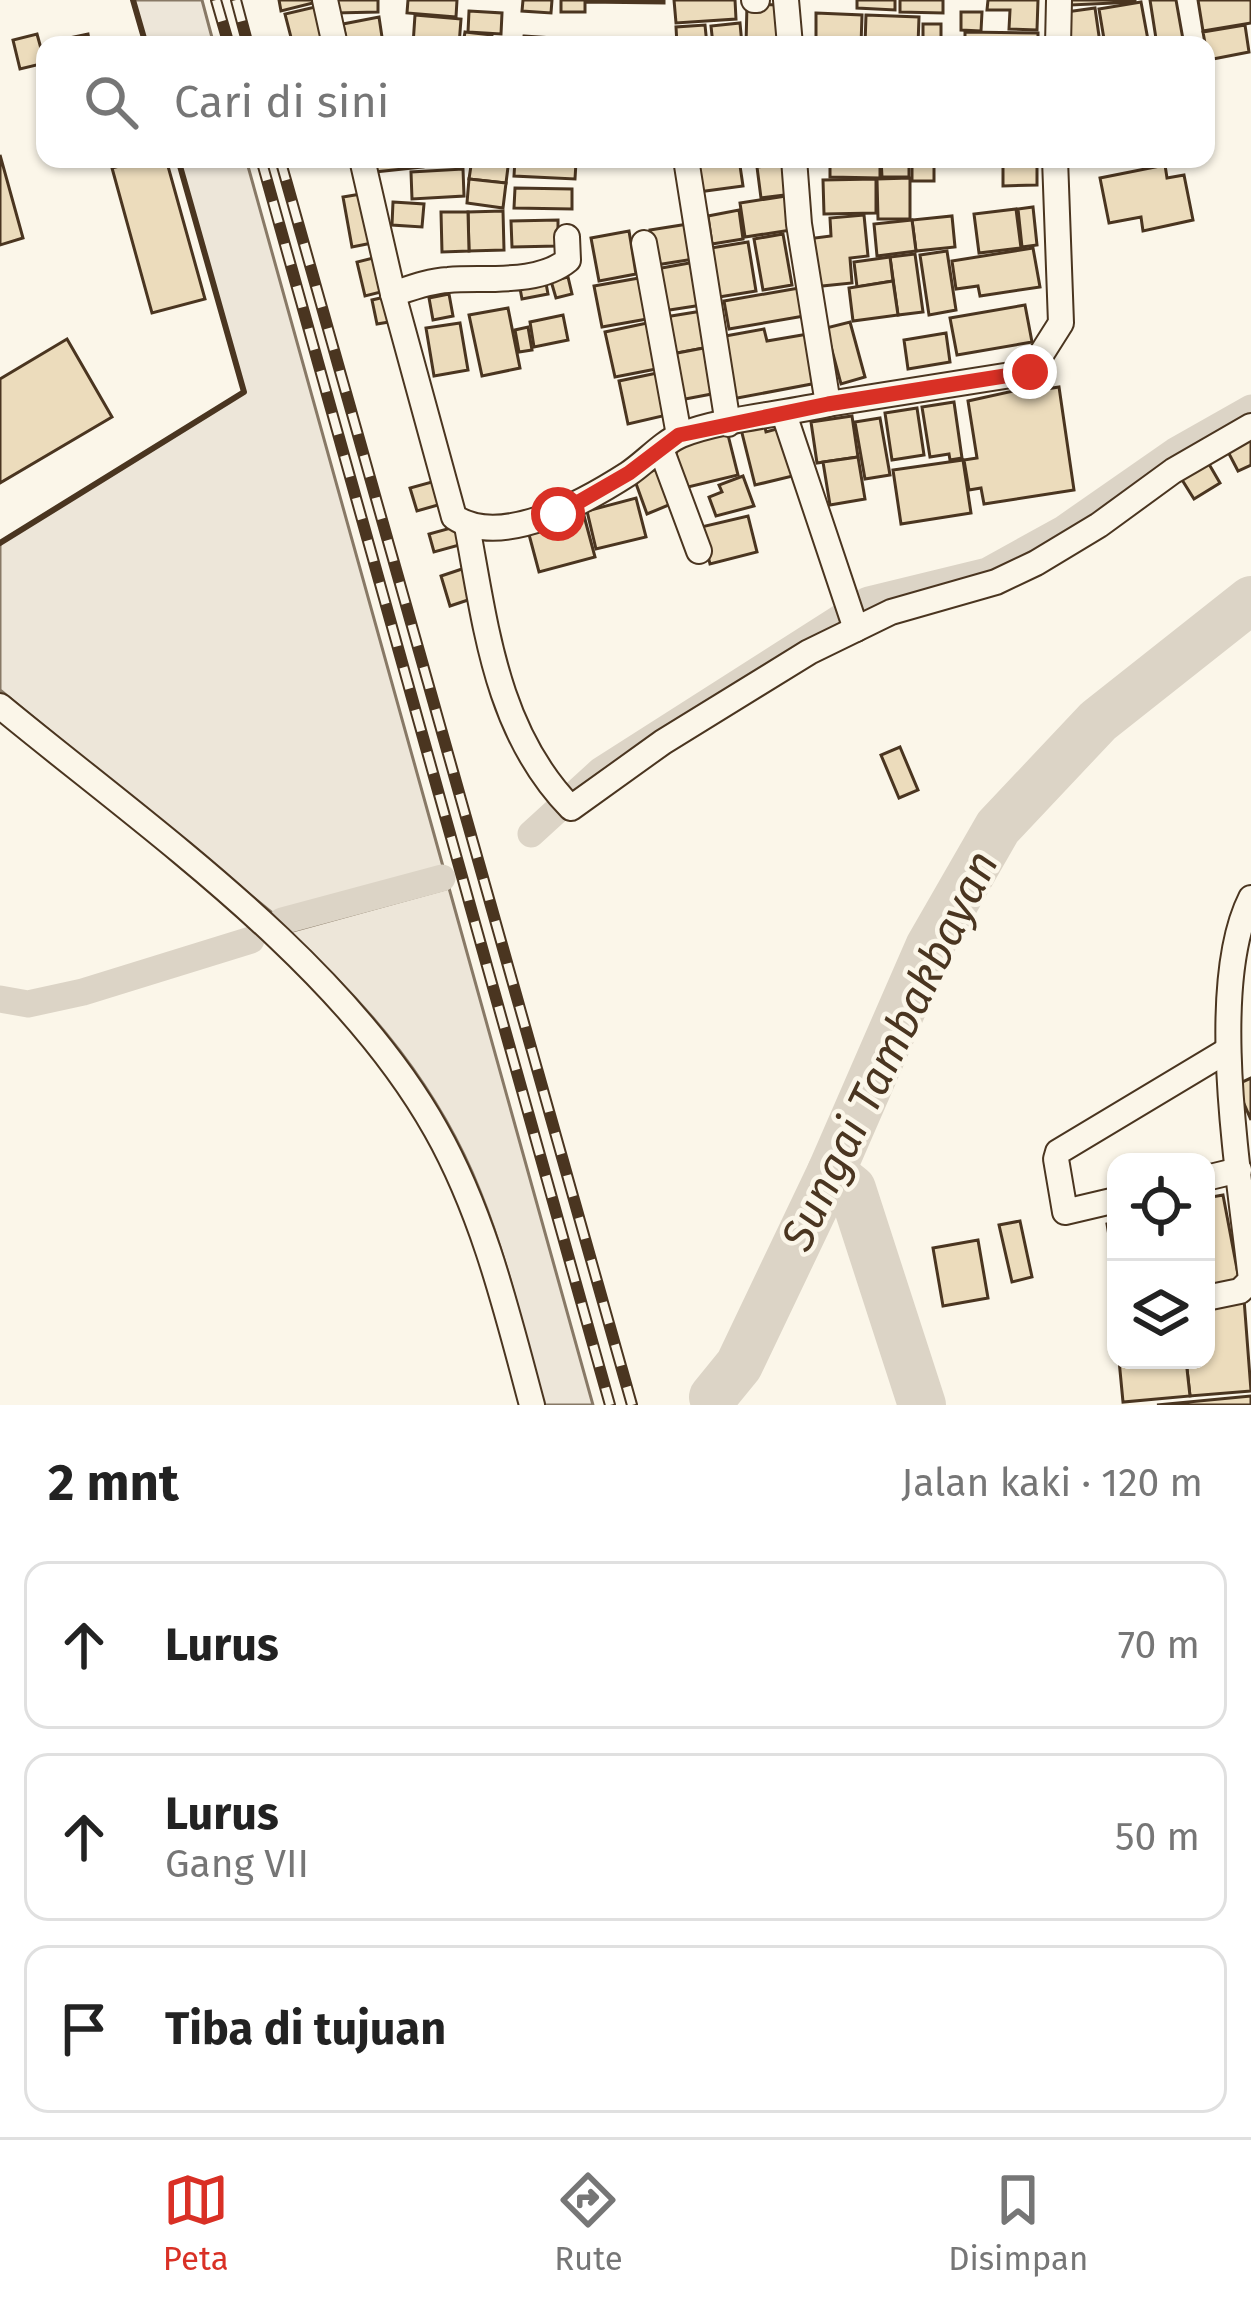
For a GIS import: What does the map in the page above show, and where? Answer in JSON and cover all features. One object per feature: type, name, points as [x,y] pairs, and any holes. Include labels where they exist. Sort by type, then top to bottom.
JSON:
[{"type":"street","points":[[325,0],[333,36]]},
{"type":"street","points":[[786,0],[789,36]]},
{"type":"street","points":[[1058,36],[1059,0]]},
{"type":"street","points":[[364,168],[454,517],[467,526],[495,528],[558,514],[629,473],[670,442],[728,424],[1030,372],[1061,323],[1055,168]]},
{"type":"street","points":[[687,168],[728,424]]},
{"type":"street","points":[[795,168],[828,404]]},
{"type":"street","points":[[393,294],[444,280],[508,279],[564,265],[567,237]]},
{"type":"street","points":[[644,243],[670,442],[699,551]]},
{"type":"street","points":[[784,414],[851,615]]},
{"type":"street","points":[[467,526],[510,719],[563,800],[809,652],[851,615],[891,612],[996,582],[1099,525],[1173,470],[1251,426]]},
{"type":"street","points":[[0,706],[258,920],[379,1045],[436,1130],[485,1240],[530,1394]]},
{"type":"street","points":[[1215,1296],[1240,1291],[1251,1280],[1228,1050],[1234,949],[1239,921],[1251,898]]},
{"type":"street","points":[[1107,1202],[1065,1212],[1058,1152],[1228,1050]]},
{"type":"street","points":[[1215,1176],[1239,1170]]},
{"type":"shaded area","points":[[133,0],[202,0],[212,36],[143,36]]},
{"type":"shaded area","points":[[181,168],[249,168],[444,870],[276,916],[0,690],[0,543],[244,392]]},
{"type":"shaded area","points":[[449,888],[593,1405],[544,1405],[490,1217],[463,1153],[400,1051],[289,932]]},
{"type":"building","points":[[279,0],[312,0],[313,3],[281,11]]},
{"type":"building","points":[[335,0],[378,0],[378,12],[335,13]]},
{"type":"building","points":[[408,0],[457,0],[456,17],[407,13]]},
{"type":"building","points":[[523,0],[552,0],[551,13],[522,11]]},
{"type":"building","points":[[561,0],[664,3],[585,2],[585,12],[561,12]]},
{"type":"building","points":[[674,0],[735,0],[736,19],[676,23]]},
{"type":"building","points":[[857,0],[895,0],[895,10],[857,8]]},
{"type":"building","points":[[900,0],[943,0],[943,13],[900,12]]},
{"type":"building","points":[[988,0],[1038,0],[1037,30],[1009,29],[1010,10],[987,10]]},
{"type":"building","points":[[1071,0],[1135,0],[1135,2],[1071,5]]},
{"type":"building","points":[[1150,0],[1176,0],[1182,36],[1156,36]]},
{"type":"building","points":[[1198,0],[1251,0],[1251,23],[1203,31]]},
{"type":"building","points":[[1141,2],[1147,36],[1104,36],[1099,9]]},
{"type":"building","points":[[747,4],[780,5],[779,36],[746,36]]},
{"type":"building","points":[[315,7],[322,36],[291,36],[285,14]]},
{"type":"building","points":[[1095,8],[1099,36],[1070,36],[1066,12]]},
{"type":"building","points":[[469,11],[502,13],[501,34],[468,32]]},
{"type":"building","points":[[961,12],[982,12],[981,31],[961,30]]},
{"type":"building","points":[[816,13],[862,15],[861,36],[816,36]]},
{"type":"building","points":[[415,15],[461,19],[460,36],[414,36]]},
{"type":"building","points":[[866,15],[919,17],[918,36],[865,36]]},
{"type":"building","points":[[379,17],[382,36],[345,36],[343,24]]},
{"type":"building","points":[[740,23],[741,36],[712,36],[711,26]]},
{"type":"building","points":[[923,24],[941,24],[941,36],[923,36]]},
{"type":"building","points":[[705,25],[706,36],[676,36],[676,27]]},
{"type":"building","points":[[1245,25],[1249,52],[1215,59],[1215,36],[1203,32]]},
{"type":"building","points":[[965,32],[1038,33],[1038,36],[965,36]]},
{"type":"building","points":[[37,34],[36,65],[20,69],[13,40]]},
{"type":"building","points":[[0,155],[23,238],[0,245]]},
{"type":"building","points":[[112,168],[169,168],[205,299],[152,313]]},
{"type":"building","points":[[471,168],[508,168],[506,183],[469,179]]},
{"type":"building","points":[[514,168],[576,168],[575,179],[514,176]]},
{"type":"building","points":[[695,168],[740,168],[743,186],[698,192]]},
{"type":"building","points":[[757,168],[790,168],[793,194],[761,198]]},
{"type":"building","points":[[830,168],[880,168],[880,178],[830,177]]},
{"type":"building","points":[[882,168],[909,168],[909,177],[882,177]]},
{"type":"building","points":[[912,168],[934,168],[934,181],[912,181]]},
{"type":"building","points":[[1003,168],[1037,168],[1037,185],[1003,186]]},
{"type":"building","points":[[1150,168],[1165,168],[1167,178],[1184,175],[1193,220],[1143,231],[1141,217],[1109,223],[1100,178]]},
{"type":"building","points":[[463,169],[464,196],[412,199],[411,172]]},
{"type":"building","points":[[910,178],[910,219],[878,219],[877,179]]},
{"type":"building","points":[[469,179],[506,183],[503,208],[467,203]]},
{"type":"building","points":[[876,179],[876,213],[824,214],[823,180]]},
{"type":"building","points":[[515,188],[572,189],[572,209],[514,208]]},
{"type":"building","points":[[367,193],[377,242],[352,247],[343,197]]},
{"type":"building","points":[[786,196],[791,230],[745,237],[740,203]]},
{"type":"building","points":[[393,202],[424,204],[422,227],[392,225]]},
{"type":"building","points":[[1033,207],[1037,245],[1022,247],[1018,209]]},
{"type":"building","points":[[1016,209],[1021,248],[979,253],[974,214]]},
{"type":"building","points":[[739,210],[743,239],[712,244],[708,216]]},
{"type":"building","points":[[503,211],[504,250],[469,251],[468,212]]},
{"type":"building","points":[[441,212],[468,212],[469,251],[442,252]]},
{"type":"building","points":[[864,215],[868,256],[850,258],[852,283],[812,287],[807,239],[831,236],[830,218]]},
{"type":"building","points":[[952,216],[955,247],[916,251],[912,220]]},
{"type":"building","points":[[558,220],[558,246],[512,247],[511,221]]},
{"type":"building","points":[[912,220],[916,251],[877,256],[874,224]]},
{"type":"building","points":[[688,224],[694,259],[656,265],[650,230]]},
{"type":"building","points":[[629,231],[636,274],[599,281],[591,238]]},
{"type":"building","points":[[783,234],[792,285],[763,290],[754,239]]},
{"type":"building","points":[[748,242],[756,291],[719,297],[711,248]]},
{"type":"building","points":[[1033,248],[1040,287],[980,296],[978,286],[956,289],[952,261]]},
{"type":"building","points":[[947,251],[956,310],[929,315],[920,255]]},
{"type":"building","points":[[915,254],[923,312],[898,315],[890,257]]},
{"type":"building","points":[[381,256],[389,290],[365,296],[357,262]]},
{"type":"building","points":[[890,257],[893,281],[857,287],[854,262]]},
{"type":"building","points":[[695,262],[702,305],[663,311],[656,269]]},
{"type":"building","points":[[568,277],[572,294],[556,298],[551,281]]},
{"type":"building","points":[[545,278],[548,294],[522,299],[519,283]]},
{"type":"building","points":[[639,278],[647,319],[602,327],[594,286]]},
{"type":"building","points":[[893,281],[898,315],[853,321],[849,288]]},
{"type":"building","points":[[799,288],[804,316],[729,329],[724,301]]},
{"type":"building","points":[[449,294],[453,316],[433,320],[429,298]]},
{"type":"building","points":[[389,296],[395,321],[377,324],[372,300]]},
{"type":"building","points":[[1025,305],[1032,342],[957,355],[950,318]]},
{"type":"building","points":[[508,308],[520,368],[482,376],[469,315]]},
{"type":"building","points":[[702,311],[709,347],[672,354],[665,317]]},
{"type":"building","points":[[563,315],[568,340],[534,347],[530,322]]},
{"type":"building","points":[[850,322],[865,377],[841,384],[826,328]]},
{"type":"building","points":[[460,323],[468,370],[434,376],[426,328]]},
{"type":"building","points":[[647,323],[656,369],[615,377],[605,332]]},
{"type":"building","points":[[528,327],[532,350],[519,352],[515,330]]},
{"type":"building","points":[[764,329],[767,341],[808,334],[817,383],[732,399],[720,337]]},
{"type":"building","points":[[946,333],[950,362],[908,369],[904,340]]},
{"type":"building","points":[[67,339],[112,417],[0,483],[0,379]]},
{"type":"building","points":[[709,347],[717,393],[680,400],[672,354]]},
{"type":"building","points":[[657,373],[667,415],[628,424],[619,381]]},
{"type":"building","points":[[1059,387],[1074,490],[984,504],[981,488],[969,490],[964,460],[977,458],[968,401],[1027,388],[1027,392]]},
{"type":"building","points":[[954,402],[962,458],[930,457],[922,407]]},
{"type":"building","points":[[917,408],[924,455],[892,460],[885,413]]},
{"type":"building","points":[[852,416],[858,457],[817,463],[811,422]]},
{"type":"building","points":[[880,418],[890,475],[865,479],[855,422]]},
{"type":"building","points":[[763,419],[766,432],[784,427],[797,475],[755,485],[740,425]]},
{"type":"building","points":[[727,431],[738,475],[684,488],[674,444]]},
{"type":"building","points":[[1251,436],[1251,465],[1238,471],[1226,448]]},
{"type":"building","points":[[858,457],[865,499],[830,505],[823,462]]},
{"type":"building","points":[[1206,459],[1220,483],[1194,499],[1179,475]]},
{"type":"building","points":[[963,460],[971,513],[901,524],[893,470]]},
{"type":"building","points":[[662,467],[676,502],[647,514],[634,478]]},
{"type":"building","points":[[743,476],[754,506],[716,516],[709,497],[722,492],[719,485]]},
{"type":"building","points":[[439,480],[445,503],[417,511],[410,488]]},
{"type":"building","points":[[636,498],[646,537],[596,549],[587,511]]},
{"type":"building","points":[[583,512],[595,557],[539,572],[527,527]]},
{"type":"building","points":[[748,516],[757,552],[710,564],[701,527]]},
{"type":"building","points":[[458,526],[463,544],[434,552],[429,534]]},
{"type":"building","points":[[468,567],[477,597],[450,606],[441,576]]},
{"type":"building","points":[[900,747],[918,790],[899,798],[881,755]]},
{"type":"building","points":[[1251,1078],[1251,1120],[1236,1085]]},
{"type":"building","points":[[1223,1195],[1240,1285],[1215,1289],[1215,1261],[1215,1196]]},
{"type":"building","points":[[1020,1221],[1032,1277],[1012,1282],[999,1225]]},
{"type":"building","points":[[978,1240],[988,1298],[943,1306],[933,1248]]},
{"type":"building","points":[[1244,1299],[1251,1391],[1190,1396],[1187,1369],[1215,1369],[1215,1301]]},
{"type":"building","points":[[1120,1369],[1187,1369],[1190,1396],[1123,1402]]},
{"type":"building","points":[[1251,1396],[1251,1405],[1157,1405]]},
{"type":"waterway","points":[[531,834],[600,771],[868,600],[987,571],[1063,529],[1175,451],[1251,408]]},
{"type":"waterway","name":"Sungai Tambakbayan","points":[[713,1397],[739,1365],[831,1172],[929,947],[998,827],[1098,721],[1251,600]]},
{"type":"waterway","points":[[282,921],[442,878]]},
{"type":"waterway","points":[[0,999],[28,1004],[83,992],[251,940]]},
{"type":"waterway","points":[[831,1172],[852,1189],[922,1405]]},
{"type":"railway","points":[[216,0],[226,36]]},
{"type":"railway","points":[[236,0],[246,36]]},
{"type":"railway","points":[[264,168],[610,1405]]},
{"type":"railway","points":[[283,168],[632,1405]]},
{"type":"wall","points":[[133,0],[143,36]]},
{"type":"wall","points":[[0,543],[244,392],[181,168]]},
{"type":"route","points":[[558,514],[629,473],[679,435],[828,404],[1030,372]]}]
